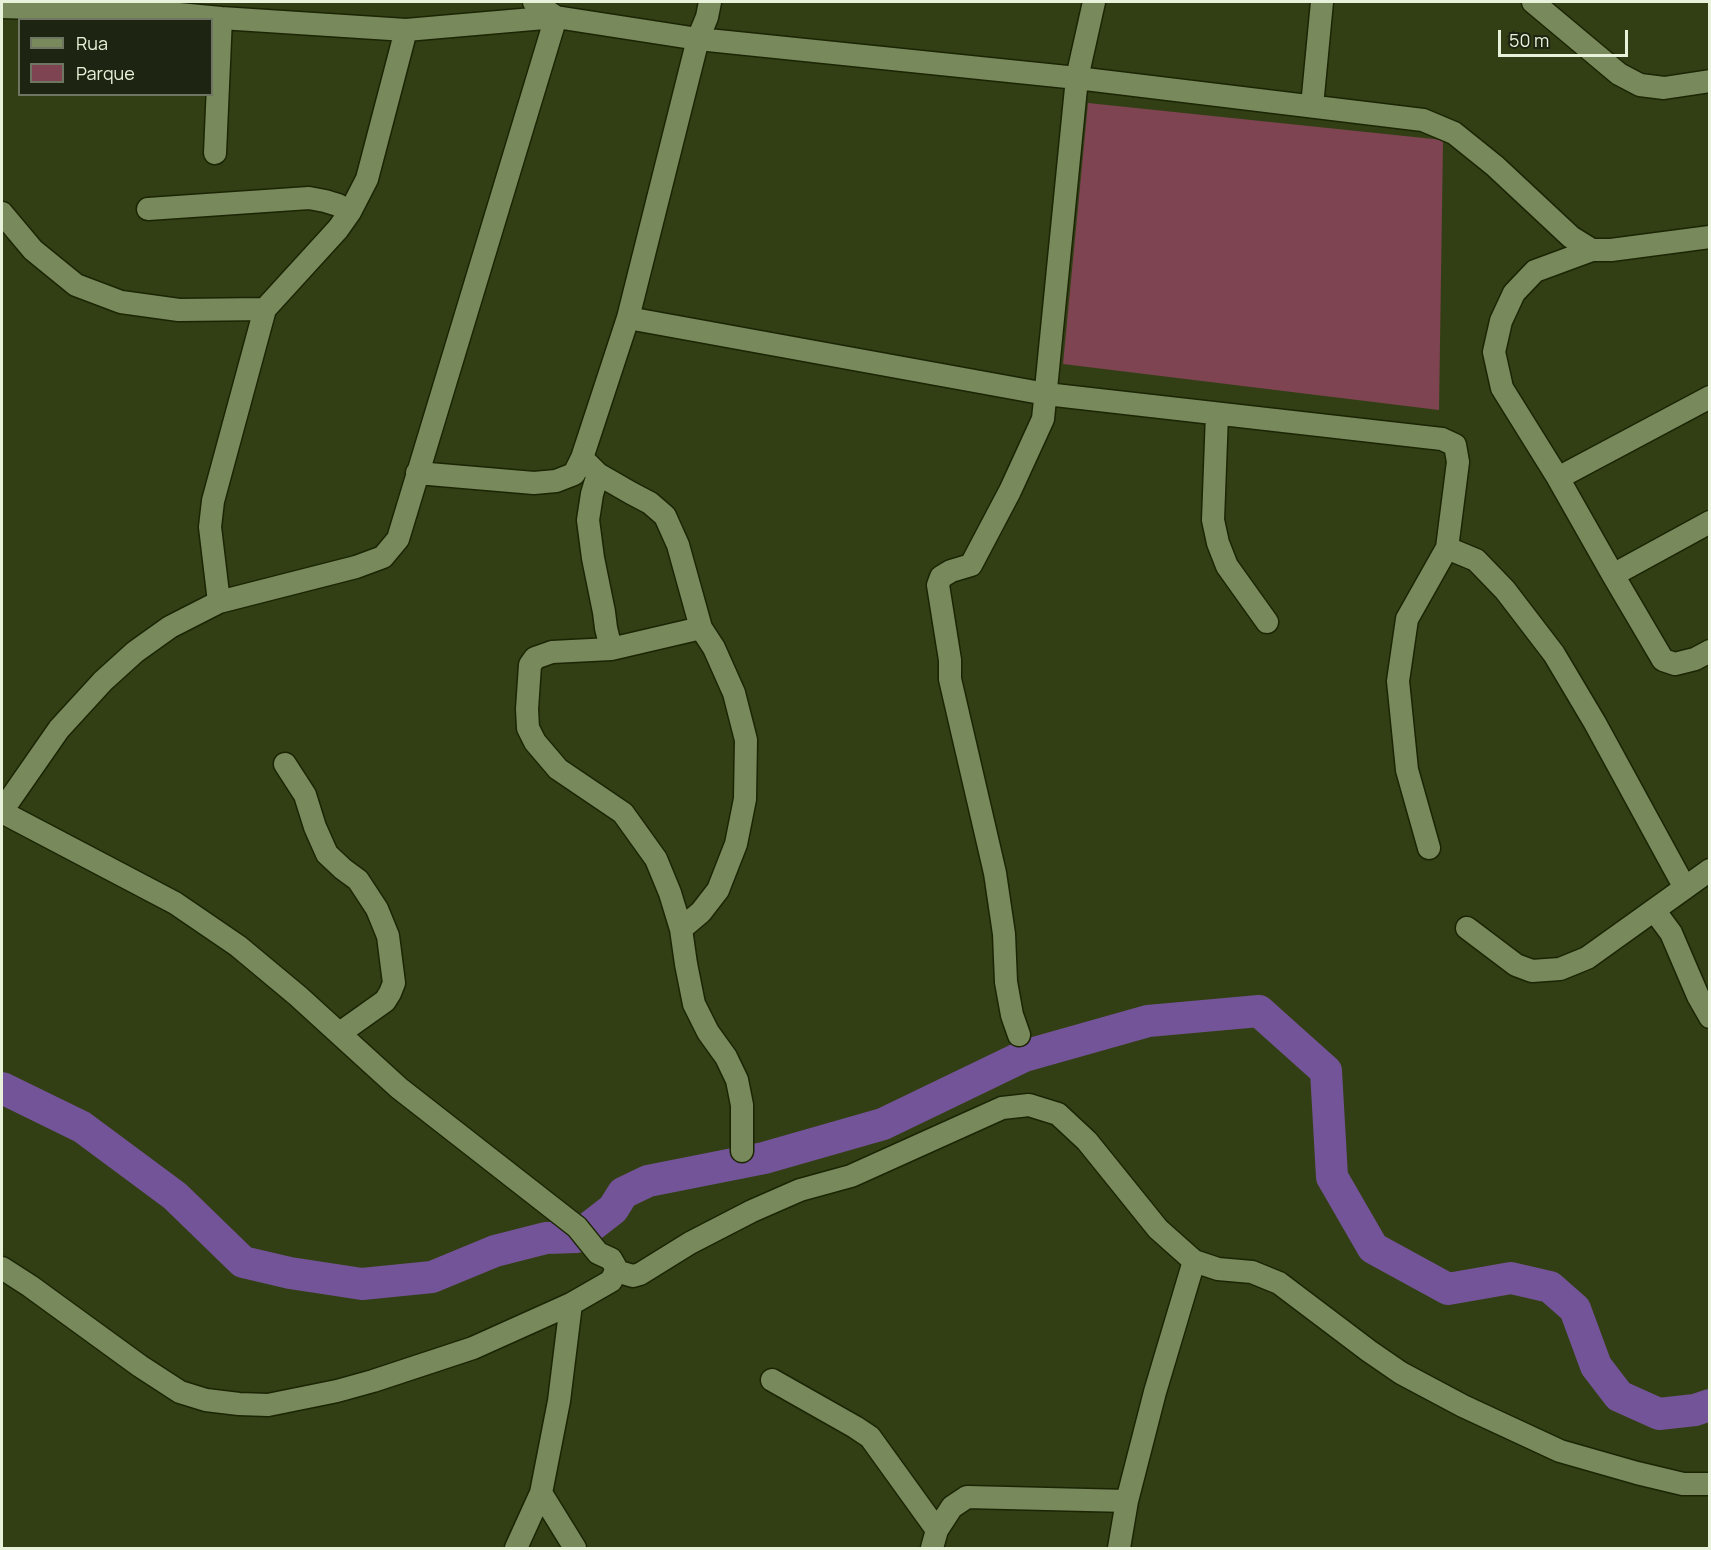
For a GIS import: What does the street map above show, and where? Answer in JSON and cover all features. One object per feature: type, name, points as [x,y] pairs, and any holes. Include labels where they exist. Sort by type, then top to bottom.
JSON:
[{"type":"street","points":[[534,2],[556,17]]},
{"type":"street","points":[[417,473],[534,483],[556,481],[574,474],[582,458],[628,318],[698,39],[710,2]]},
{"type":"street","points":[[1019,1035],[1012,1015],[1006,982],[1004,934],[995,873],[950,679],[950,660],[938,585],[941,577],[951,571],[971,565],[977,556],[1043,419],[1077,78],[1094,2]]},
{"type":"street","points":[[1312,106],[1322,2]]},
{"type":"street","points":[[1533,2],[1619,74],[1640,85],[1664,88],[1710,81]]},
{"type":"street","points":[[2,7],[157,12],[406,30],[556,17],[698,39],[1077,78],[1423,120],[1454,133],[1495,166],[1570,237],[1592,250]]},
{"type":"street","points":[[2,1268],[180,1392],[206,1400],[268,1405],[337,1392],[473,1348],[571,1304],[611,1281],[616,1272],[611,1259],[598,1253],[583,1234],[399,1088],[340,1033],[238,946],[175,903],[2,811],[59,729],[103,681],[135,652],[170,627],[219,602],[356,567],[383,557],[398,539],[556,17]]},
{"type":"street","points":[[215,153],[221,18]]},
{"type":"street","points":[[219,602],[210,527],[213,501],[265,309],[338,229],[350,212],[367,179],[406,30]]},
{"type":"street","points":[[148,209],[309,198],[338,205],[350,212]]},
{"type":"street","points":[[2,213],[33,249],[75,285],[121,302],[179,310],[265,309]]},
{"type":"street","points":[[1710,237],[1611,250],[1592,250],[1535,271],[1514,293],[1502,321],[1494,352],[1502,388],[1558,478],[1663,660],[1675,664],[1695,659],[1710,651]]},
{"type":"street","points":[[628,318],[1046,394],[1442,439],[1455,445],[1458,462],[1447,548],[1407,619],[1398,681],[1407,770],[1429,848]]},
{"type":"street","points":[[1558,478],[1710,397]]},
{"type":"street","points":[[1217,414],[1214,520],[1218,543],[1227,566],[1267,622]]},
{"type":"street","points":[[582,458],[598,474],[651,503],[664,516],[678,545],[701,628],[714,648],[734,693],[746,740],[745,799],[736,844],[718,890],[700,912],[681,928]]},
{"type":"street","points":[[598,474],[591,494],[588,520],[606,628],[612,649]]},
{"type":"street","points":[[1613,575],[1710,522]]},
{"type":"street","points":[[1447,548],[1476,560],[1505,590],[1554,654],[1595,723],[1685,888]]},
{"type":"street","points":[[701,628],[612,649],[552,652],[535,658],[530,665],[528,728],[535,742],[558,769],[623,813],[656,859],[681,928],[694,1004],[737,1080],[742,1105],[742,1151]]},
{"type":"street","points":[[285,764],[305,795],[315,827],[327,854],[358,880],[377,909],[388,936],[394,983],[390,993],[385,1000],[340,1033]]},
{"type":"street","points":[[1467,928],[1516,965],[1533,971],[1560,969],[1587,958],[1710,870]]},
{"type":"street","points":[[1654,910],[1671,933],[1698,996],[1710,1017]]},
{"type":"street","points":[[616,1272],[633,1276],[640,1274],[690,1243],[800,1190],[851,1176],[1002,1108],[1029,1105],[1058,1114],[1087,1141],[1158,1229],[1194,1260],[1218,1269],[1252,1272],[1279,1283],[1401,1373],[1463,1406],[1560,1451],[1683,1484],[1710,1484]]},
{"type":"street","points":[[1119,1548],[1127,1501],[1155,1392],[1194,1260]]},
{"type":"street","points":[[516,1548],[541,1493],[559,1401],[571,1304]]},
{"type":"street","points":[[772,1380],[870,1437],[934,1539],[952,1507],[967,1497],[1127,1501]]},
{"type":"street","points":[[541,1493],[575,1548]]},
{"type":"green space","points":[[1088,103],[1443,140],[1439,410],[1063,364]]},
{"type":"waterway","points":[[2,1088],[82,1127],[175,1196],[243,1262],[290,1273],[362,1284],[432,1277],[495,1251],[546,1238],[577,1237],[613,1209],[623,1193],[648,1181],[764,1158],[883,1124],[1024,1056],[1148,1021],[1259,1011],[1326,1071],[1332,1177],[1373,1248],[1448,1289],[1511,1278],[1550,1287],[1575,1309],[1596,1366],[1619,1396],[1659,1414],[1695,1410],[1710,1405]]}]
